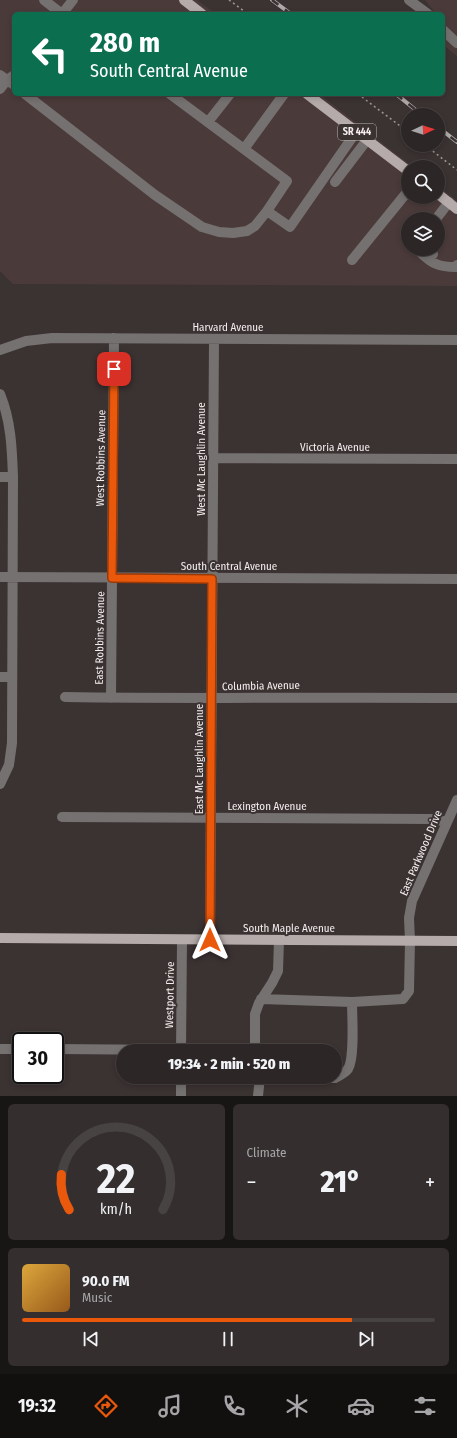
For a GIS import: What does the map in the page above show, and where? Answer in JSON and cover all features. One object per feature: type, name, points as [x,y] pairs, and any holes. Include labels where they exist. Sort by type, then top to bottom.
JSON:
[{"type":"main road","points":[[184,0],[199,12]]},
{"type":"main road","name":"SR 444","points":[[310,96],[401,166]]},
{"type":"main road","points":[[445,200],[453,206]]},
{"type":"main road","name":"South Maple Avenue","points":[[0,938],[457,941]]},
{"type":"street","points":[[44,0],[59,12]]},
{"type":"street","points":[[64,12],[73,0]]},
{"type":"street","points":[[408,0],[425,12]]},
{"type":"street","points":[[420,0],[427,12]]},
{"type":"street","points":[[445,32],[457,43]]},
{"type":"street","points":[[0,89],[9,79]]},
{"type":"street","points":[[28,96],[155,196],[202,227],[233,234],[247,231],[255,226],[287,181],[173,96]]},
{"type":"street","points":[[208,122],[228,96]]},
{"type":"street","points":[[244,149],[283,96]]},
{"type":"street","points":[[267,211],[290,227],[356,132]]},
{"type":"street","points":[[335,182],[367,140]]},
{"type":"street","points":[[352,260],[401,200]]},
{"type":"street","points":[[445,212],[453,206]]},
{"type":"street","points":[[424,256],[429,261],[444,267],[457,267]]},
{"type":"street","points":[[436,256],[457,267]]},
{"type":"street","name":"Harvard Avenue","points":[[0,350],[26,341],[43,338],[457,340]]},
{"type":"street","name":"West Robbins Avenue","points":[[112,578],[114,338]]},
{"type":"street","name":"West Mc Laughlin Avenue","points":[[212,579],[214,339]]},
{"type":"street","points":[[0,394],[10,427],[13,477],[11,754],[6,774],[0,784]]},
{"type":"street","name":"Victoria Avenue","points":[[212,458],[457,459]]},
{"type":"street","points":[[0,477],[13,477]]},
{"type":"street","name":"South Central Avenue","points":[[0,577],[457,579]]},
{"type":"street","name":"East Robbins Avenue","points":[[111,698],[112,578]]},
{"type":"street","name":"East Mc Laughlin Avenue","points":[[210,940],[212,579]]},
{"type":"street","points":[[0,677],[12,677]]},
{"type":"street","name":"Columbia Avenue","points":[[65,697],[211,699],[457,698]]},
{"type":"street","name":"East Parkwood Drive","points":[[262,1000],[352,1002],[403,999],[409,991],[409,918],[412,901],[457,800]]},
{"type":"street","name":"Lexington Avenue","points":[[62,817],[434,819],[447,822]]},
{"type":"street","name":"Westport Drive","points":[[181,1044],[182,940]]},
{"type":"street","points":[[255,1044],[255,1014],[278,971],[279,940]]},
{"type":"street","points":[[342,1074],[348,1068],[351,1058],[352,1002]]},
{"type":"street","points":[[0,1049],[12,1049]]},
{"type":"street","points":[[64,1049],[116,1050]]},
{"type":"street","points":[[181,1084],[181,1096]]},
{"type":"street","points":[[258,1096],[259,1084]]},
{"type":"path","points":[[229,0],[245,12]]},
{"type":"path","points":[[361,96],[401,127]]},
{"type":"path","points":[[433,152],[457,170]]},
{"type":"shaded area","points":[[0,0],[197,0],[213,12],[12,12],[12,96],[322,96],[404,160],[401,160],[401,204],[445,204],[445,192],[457,201],[457,286],[13,284],[0,271]]},
{"type":"shaded area","points":[[425,0],[457,0],[457,56],[445,47],[445,12],[432,12],[433,10]]},
{"type":"railway","points":[[272,0],[288,12]]},
{"type":"railway","points":[[398,96],[413,108]]},
{"type":"railway","points":[[445,133],[457,142]]},
{"type":"route","points":[[114,369],[112,578],[212,579],[210,940]]}]
